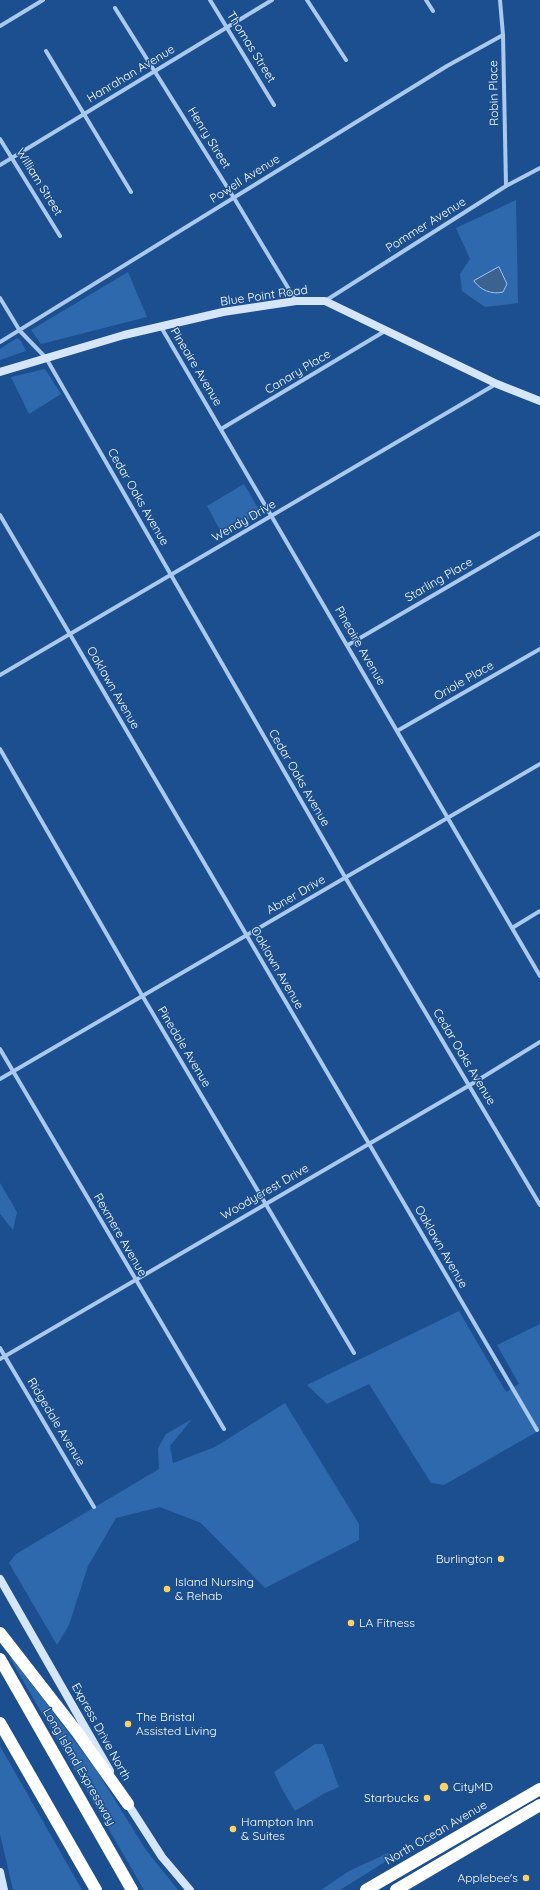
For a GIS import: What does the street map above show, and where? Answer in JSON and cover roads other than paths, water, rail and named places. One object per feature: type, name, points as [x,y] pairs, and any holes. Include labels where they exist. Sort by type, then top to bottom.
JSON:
[{"type":"highway","points":[[0,1633],[90,1749],[128,1804]]},
{"type":"highway","name":"Long Island Expressway","points":[[0,1659],[132,1890]]},
{"type":"highway","points":[[0,1723],[96,1890]]},
{"type":"highway","name":"North Ocean Avenue","points":[[366,1890],[540,1789]]},
{"type":"highway","points":[[396,1890],[540,1805]]},
{"type":"street","points":[[0,26],[43,0]]},
{"type":"street","name":"Thomas Street","points":[[210,0],[274,106]]},
{"type":"street","name":"Hanrahan Avenue","points":[[0,165],[272,0]]},
{"type":"street","points":[[307,0],[346,60]]},
{"type":"street","points":[[426,0],[433,11]]},
{"type":"street","name":"Robin Place","points":[[500,0],[504,35],[506,186]]},
{"type":"street","name":"Henry Street","points":[[116,8],[296,301]]},
{"type":"street","name":"Powell Avenue","points":[[0,342],[448,66],[504,35]]},
{"type":"street","points":[[46,51],[132,192]]},
{"type":"street","name":"William Street","points":[[0,139],[60,236]]},
{"type":"street","name":"Pommer Avenue","points":[[325,301],[506,186],[540,168]]},
{"type":"street","name":"Cedar Oaks Avenue","points":[[0,298],[20,331],[46,358],[345,877],[540,1205]]},
{"type":"street","name":"Blue Point Road","points":[[0,372],[124,335],[224,312],[296,301],[325,301],[497,384],[540,401]]},
{"type":"street","name":"Pineaire Avenue","points":[[161,327],[271,517],[348,644],[540,976]]},
{"type":"street","name":"Canary Place","points":[[221,429],[385,331]]},
{"type":"street","name":"Wendy Drive","points":[[0,675],[170,574],[271,517],[497,384]]},
{"type":"street","name":"Oaklawn Avenue","points":[[0,515],[537,1430]]},
{"type":"street","name":"Starling Place","points":[[348,644],[540,532]]},
{"type":"street","name":"Oriole Place","points":[[397,731],[540,649]]},
{"type":"street","name":"Pinedale Avenue","points":[[0,749],[143,997],[354,1353]]},
{"type":"street","name":"Abner Drive","points":[[0,1079],[143,997],[246,935],[540,764]]},
{"type":"street","points":[[512,928],[540,910]]},
{"type":"street","name":"Woodycrest Drive","points":[[0,1359],[134,1279],[470,1085],[540,1042]]},
{"type":"street","name":"Rexmere Avenue","points":[[0,1049],[134,1279],[224,1429]]},
{"type":"street","name":"Ridgedale Avenue","points":[[0,1348],[94,1507]]},
{"type":"street","name":"Express Drive North","points":[[0,1579],[97,1745],[128,1804],[162,1857],[190,1890]]},
{"type":"street","points":[[0,1872],[4,1890]]},
{"type":"place","name":"Burlington","points":[[501,1559]]},
{"type":"place","name":"Island Nursing & Rehab","points":[[167,1589]]},
{"type":"place","name":"LA Fitness","points":[[351,1623]]},
{"type":"place","name":"The Bristal Assisted Living","points":[[128,1724]]},
{"type":"place","name":"CityMD","points":[[444,1787]]},
{"type":"place","name":"Starbucks","points":[[427,1798]]},
{"type":"place","name":"Hampton Inn & Suites","points":[[233,1829]]},
{"type":"place","name":"Applebee's","points":[[526,1878]]}]
